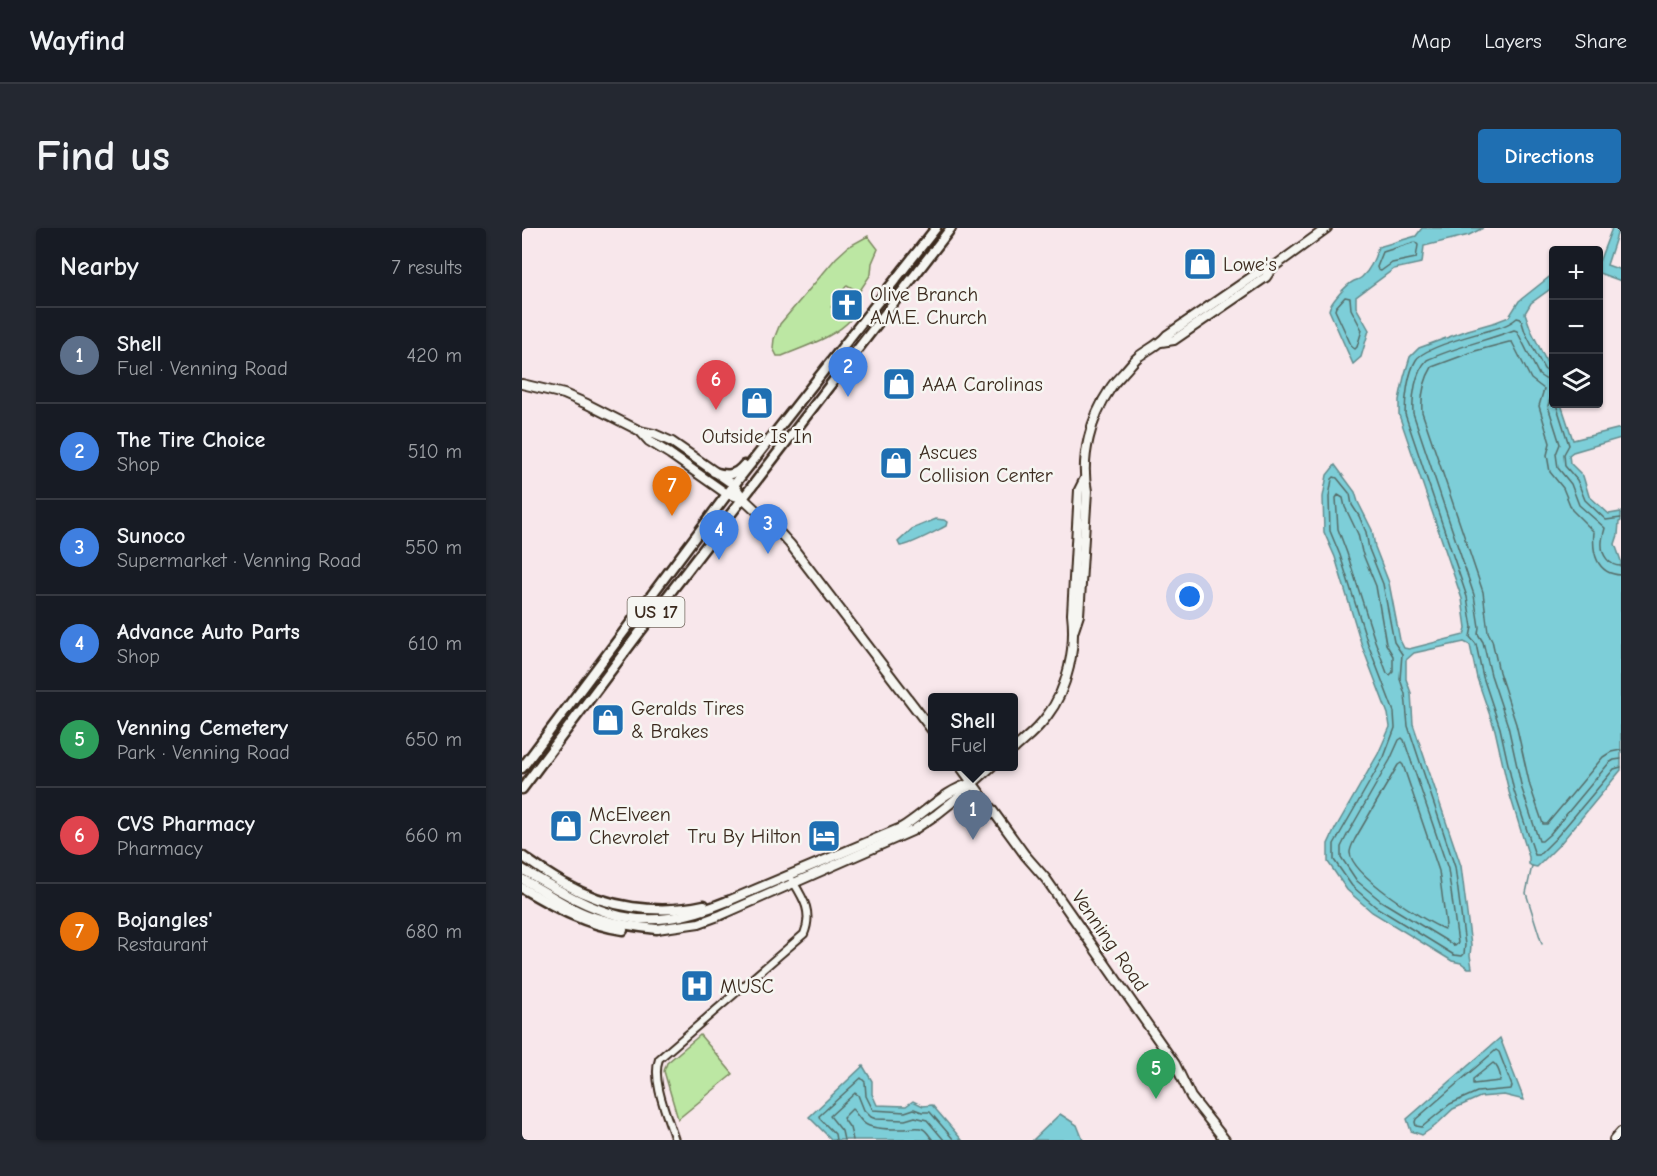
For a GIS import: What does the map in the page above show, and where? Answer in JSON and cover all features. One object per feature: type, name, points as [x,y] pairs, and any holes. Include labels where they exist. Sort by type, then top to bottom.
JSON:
[{"type":"highway","name":"US 17","points":[[522,768],[727,494],[936,228]]},
{"type":"highway","name":"US 17","points":[[522,789],[951,228]]},
{"type":"highway","points":[[714,472],[727,475],[736,473],[753,454],[760,452]]},
{"type":"highway","points":[[522,856],[573,889],[617,904],[662,911],[728,901]]},
{"type":"highway","points":[[522,869],[534,881],[563,902],[595,918],[618,924],[657,929]]},
{"type":"highway","points":[[522,879],[534,881],[583,904],[627,919],[671,918],[728,901]]},
{"type":"highway","points":[[522,888],[552,906],[587,922],[628,930],[657,929]]},
{"type":"main road","points":[[1018,746],[1047,716],[1058,699],[1070,662],[1074,630],[1079,615],[1087,491],[1084,478],[1087,450],[1100,406],[1111,387],[1137,358],[1161,342],[1167,335],[1262,270],[1272,268],[1326,228]]},
{"type":"main road","points":[[522,384],[564,394],[640,431],[672,442],[734,485],[743,498],[790,544],[928,723]]},
{"type":"main road","points":[[640,431],[649,441],[727,494],[743,498]]},
{"type":"main road","name":"Venning Road","points":[[964,771],[1025,855],[1046,879],[1175,1064],[1191,1097],[1225,1140]]},
{"type":"main road","points":[[657,929],[699,923],[794,884],[912,831],[966,791],[986,771]]},
{"type":"main road","points":[[728,901],[901,828],[962,785],[973,783]]},
{"type":"main road","points":[[1614,1140],[1621,1132]]},
{"type":"street","points":[[675,1140],[656,1080],[656,1066],[659,1059],[804,934],[808,924],[808,913],[789,875]]},
{"type":"green space","points":[[868,236],[878,249],[872,263],[871,274],[859,292],[847,285],[831,307],[851,319],[828,336],[782,356],[777,356],[773,348],[780,324],[836,258],[848,247]]},
{"type":"green space","points":[[700,1035],[733,1074],[678,1119],[664,1071],[667,1063]]},
{"type":"water","points":[[1422,228],[1483,228],[1469,235],[1424,246],[1422,263],[1394,269],[1356,297],[1356,307],[1369,330],[1361,357],[1353,364],[1329,310],[1330,307],[1343,290],[1361,278],[1368,270],[1378,247],[1416,236]]},
{"type":"water","points":[[1612,228],[1619,228],[1607,265],[1621,270],[1621,281],[1603,274],[1603,252]]},
{"type":"water","points":[[1549,277],[1549,290],[1531,303],[1525,313],[1549,367],[1549,408],[1562,408],[1573,440],[1621,428],[1621,438],[1569,455],[1570,463],[1583,476],[1589,496],[1609,514],[1621,512],[1615,544],[1621,561],[1621,770],[1560,844],[1537,867],[1532,866],[1529,864],[1495,730],[1477,678],[1470,645],[1464,642],[1414,653],[1406,660],[1406,679],[1411,693],[1413,724],[1461,866],[1471,946],[1472,968],[1468,968],[1452,961],[1372,912],[1347,890],[1328,862],[1328,844],[1378,754],[1390,727],[1388,714],[1362,646],[1335,557],[1324,532],[1323,497],[1327,475],[1335,465],[1355,492],[1372,530],[1375,547],[1389,583],[1400,640],[1404,648],[1409,649],[1464,635],[1466,628],[1462,599],[1399,415],[1399,400],[1410,357],[1419,348],[1509,317],[1519,301]]},
{"type":"water","points":[[936,519],[947,522],[946,526],[900,546],[898,542],[912,529]]},
{"type":"water","points":[[1500,1038],[1524,1100],[1504,1095],[1480,1097],[1453,1109],[1422,1135],[1411,1131],[1407,1119]]},
{"type":"water","points":[[863,1066],[872,1081],[872,1094],[877,1105],[906,1106],[913,1101],[923,1106],[932,1105],[962,1140],[832,1140],[809,1117]]},
{"type":"water","points":[[1060,1114],[1077,1125],[1083,1140],[1033,1140]]},
{"type":"waterway","points":[[1532,866],[1526,893],[1542,944]]},
{"type":"place","name":"Lowe's","points":[[1200,264]]},
{"type":"place","name":"Olive Branch A.M.E. Church","points":[[847,305]]},
{"type":"place","name":"AAA Carolinas","points":[[899,384]]},
{"type":"place","name":"The Tire Choice","points":[[848,397]]},
{"type":"place","name":"Outside Is In","points":[[757,403]]},
{"type":"place","name":"CVS Pharmacy","points":[[716,410]]},
{"type":"place","name":"Ascues Collision Center","points":[[896,463]]},
{"type":"place","name":"Bojangles'","points":[[672,516]]},
{"type":"place","name":"Sunoco","points":[[768,554]]},
{"type":"place","name":"Advance Auto Parts","points":[[719,560]]},
{"type":"place","name":"Geralds Tires & Brakes","points":[[608,720]]},
{"type":"place","name":"McElveen Chevrolet","points":[[566,826]]},
{"type":"place","name":"Tru By Hilton","points":[[824,836]]},
{"type":"place","name":"Shell","points":[[973,840]]},
{"type":"place","name":"MUSC","points":[[697,986]]},
{"type":"place","name":"Venning Cemetery","points":[[1156,1099]]}]
